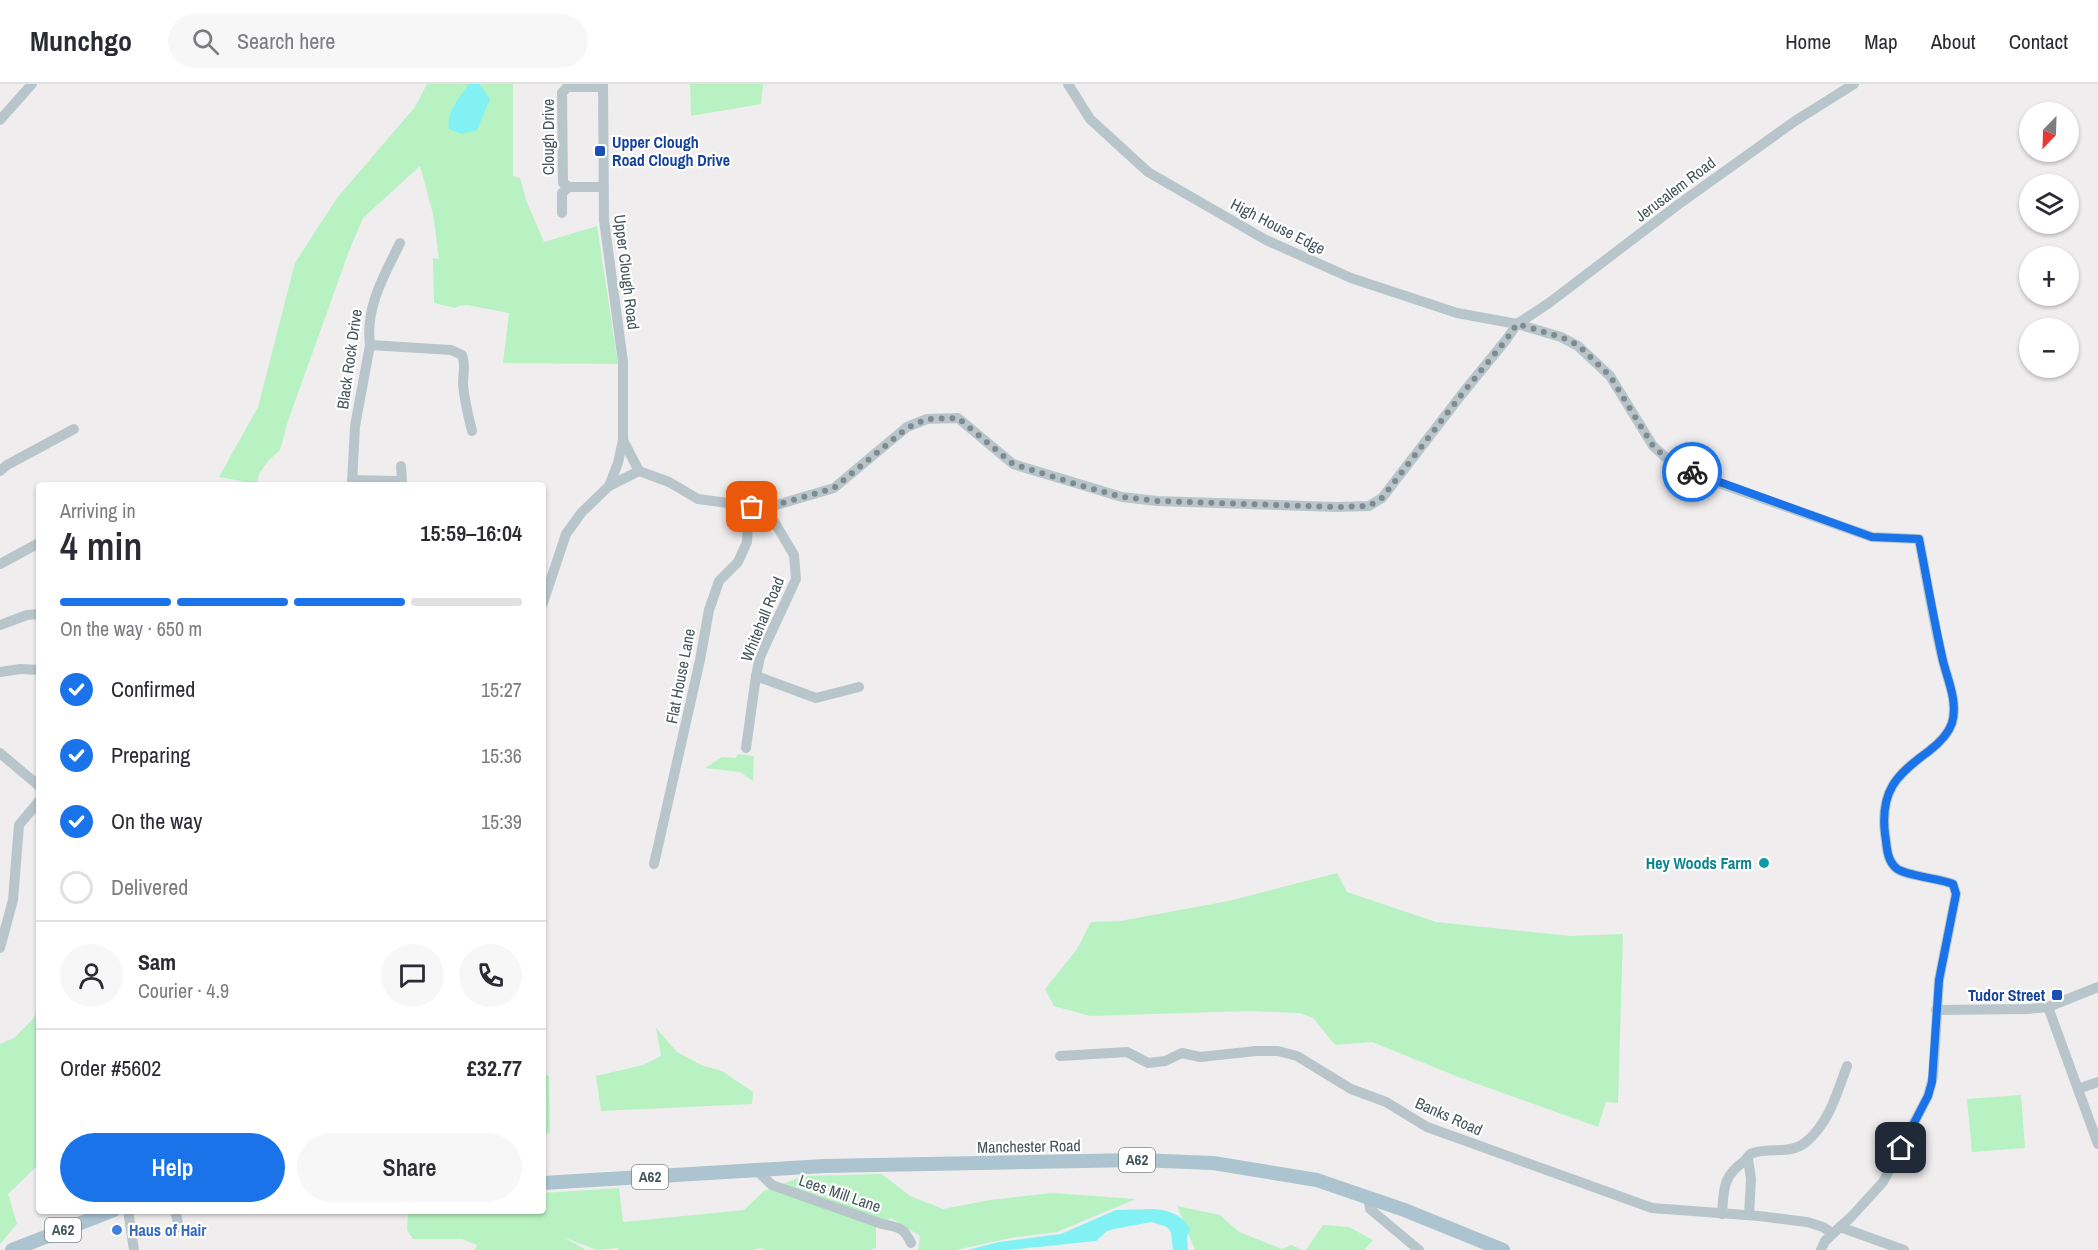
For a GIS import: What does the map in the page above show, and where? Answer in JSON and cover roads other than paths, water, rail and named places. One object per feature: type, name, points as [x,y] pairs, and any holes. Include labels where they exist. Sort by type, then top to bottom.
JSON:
[{"type":"main road","name":"Manchester Road","points":[[546,1183],[824,1166],[1114,1161],[1213,1163],[1317,1180],[1368,1197],[1503,1250]]},
{"type":"main road","name":"A62","points":[[12,1250],[104,1214]]},
{"type":"street","points":[[2,114],[32,84]]},
{"type":"street","name":"High House Edge","points":[[1068,84],[1090,119],[1148,172],[1266,240],[1351,278],[1457,313],[1517,324],[1561,337],[1578,345],[1610,376],[1653,446],[1672,463],[1707,479],[1872,537],[1919,539],[1943,661],[1953,698],[1952,723],[1941,741],[1905,769],[1885,799],[1884,823],[1888,856],[1896,868],[1945,880],[1953,884],[1956,894],[1939,980],[1936,1010]]},
{"type":"street","name":"Jerusalem Road","points":[[1517,324],[1549,303],[1678,204],[1795,121],[1854,84]]},
{"type":"street","name":"Clough Drive","points":[[603,86],[567,87],[562,93],[563,183],[569,187],[603,187]]},
{"type":"street","name":"Upper Clough Road","points":[[603,86],[605,234],[623,362],[623,440],[618,463],[609,486]]},
{"type":"street","points":[[562,213],[562,193],[569,187]]},
{"type":"street","name":"Black Rock Drive","points":[[352,482],[355,426],[370,345],[368,332],[372,305],[399,243]]},
{"type":"street","points":[[623,440],[639,471],[669,482],[698,500],[738,506],[766,508],[834,488],[907,428],[927,419],[958,418],[1013,464],[1122,497],[1167,502],[1369,506],[1382,498],[1517,324]]},
{"type":"street","points":[[370,345],[451,350],[462,355],[465,402],[472,430]]},
{"type":"street","points":[[0,471],[74,429]]},
{"type":"street","points":[[401,466],[402,482]]},
{"type":"street","points":[[546,594],[566,534],[582,512],[609,486],[639,471]]},
{"type":"street","points":[[352,482],[399,482]]},
{"type":"street","name":"Flat House Lane","points":[[654,864],[709,610],[719,581],[738,562],[747,542],[748,523],[738,506]]},
{"type":"street","name":"Whitehall Road","points":[[746,748],[760,657],[796,579],[794,555],[766,508]]},
{"type":"street","points":[[0,564],[36,545]]},
{"type":"street","points":[[0,625],[27,615],[36,614]]},
{"type":"street","points":[[0,672],[36,670]]},
{"type":"street","points":[[756,676],[816,698],[859,687]]},
{"type":"street","points":[[0,753],[36,783]]},
{"type":"street","points":[[0,948],[13,900],[19,825],[36,805]]},
{"type":"street","points":[[1821,1250],[1825,1241],[1883,1182],[1928,1096],[1932,1082],[1936,1010],[2048,1007],[2098,987]]},
{"type":"street","points":[[2048,1007],[2098,1144]]},
{"type":"street","name":"Banks Road","points":[[1060,1056],[1127,1052],[1148,1063],[1166,1061],[1182,1053],[1200,1058],[1256,1051],[1287,1053],[1297,1056],[1346,1086],[1386,1102],[1427,1127],[1652,1208],[1807,1222],[1904,1250]]},
{"type":"street","points":[[1722,1214],[1724,1186],[1726,1179],[1735,1168],[1753,1153],[1796,1149],[1806,1142],[1825,1121],[1847,1066]]},
{"type":"street","points":[[2078,1089],[2098,1082]]},
{"type":"street","points":[[1748,1159],[1751,1179],[1749,1215]]},
{"type":"street","name":"Lees Mill Lane","points":[[756,1170],[772,1185],[882,1224],[898,1227],[907,1232],[911,1243]]},
{"type":"street","points":[[1368,1197],[1370,1209],[1419,1250]]},
{"type":"street","points":[[129,1214],[134,1250]]},
{"type":"street","points":[[176,1214],[179,1227]]},
{"type":"water","points":[[469,84],[479,84],[490,99],[477,130],[461,134],[449,129],[449,117],[454,105]]},
{"type":"water","points":[[1153,1209],[1174,1214],[1187,1224],[1190,1229],[1187,1237],[1188,1250],[1173,1250],[1171,1232],[1167,1227],[1152,1222],[1107,1231],[1096,1241],[1008,1250],[968,1250],[999,1242],[1061,1234],[1116,1210]]},
{"type":"place","name":"Upper Clough Road Clough Drive","points":[[600,151]]},
{"type":"place","name":"Hey Woods Farm","points":[[1764,863]]},
{"type":"place","name":"Tudor Street","points":[[2057,995]]},
{"type":"place","name":"Haus of Hair","points":[[117,1230]]}]
